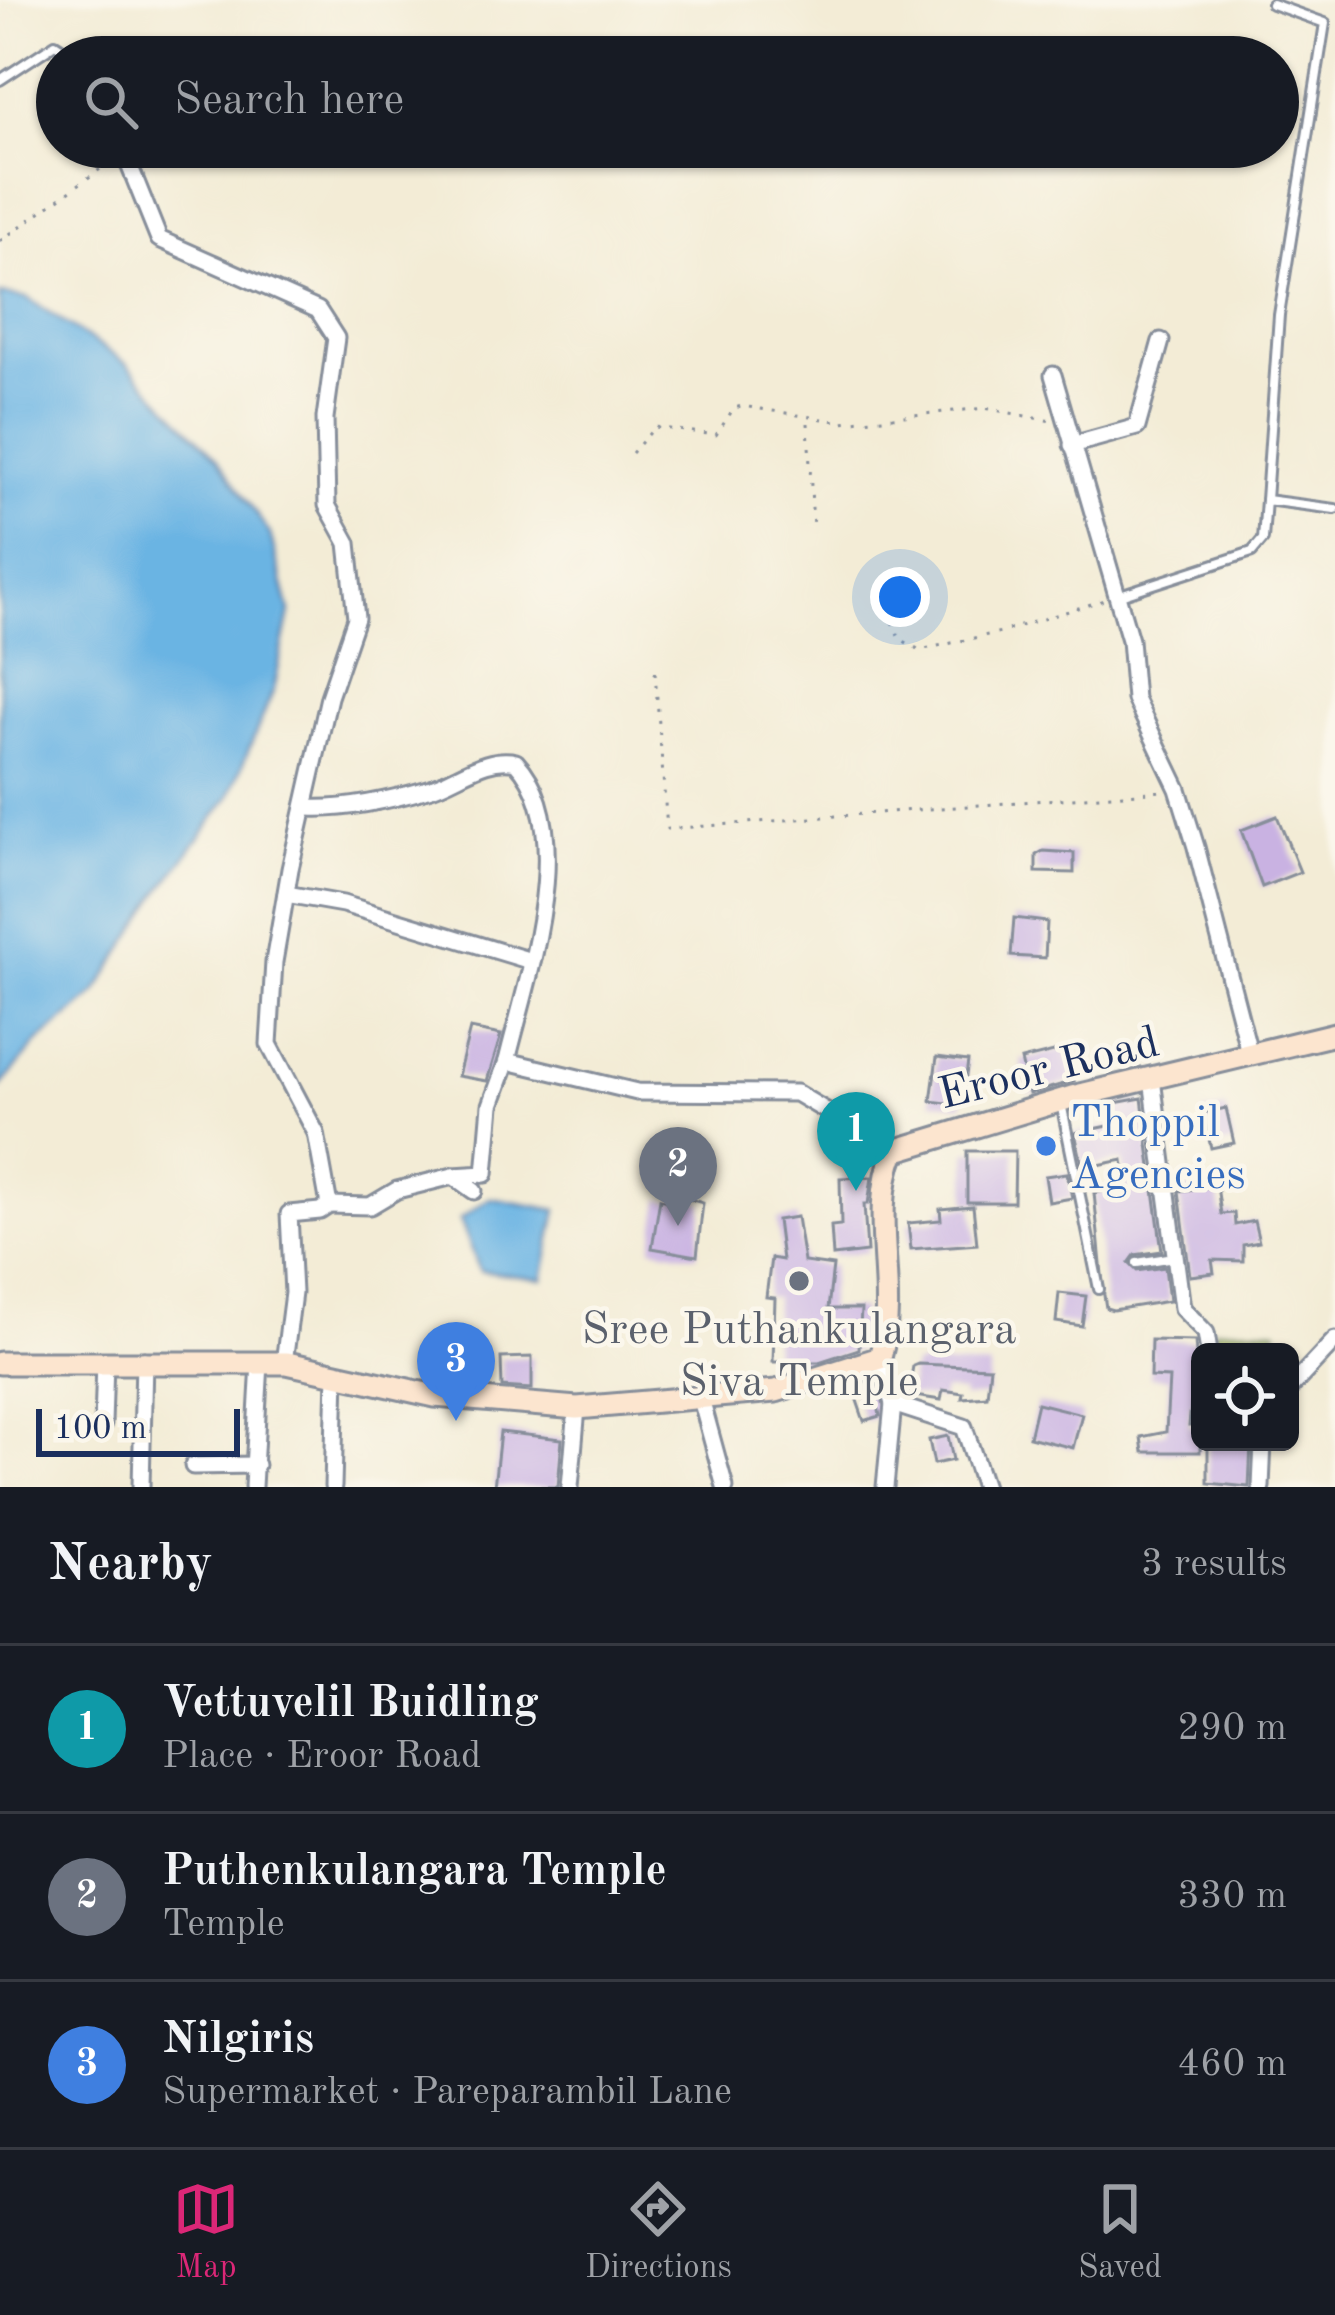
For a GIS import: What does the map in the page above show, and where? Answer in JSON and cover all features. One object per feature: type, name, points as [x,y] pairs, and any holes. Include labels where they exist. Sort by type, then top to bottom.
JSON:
[{"type":"main road","name":"Eroor Road","points":[[880,1358],[891,1309],[883,1198],[894,1151],[1060,1100],[1335,1034]]},
{"type":"main road","points":[[0,1363],[272,1363],[435,1396],[577,1408],[776,1390],[880,1358]]},
{"type":"street","points":[[130,168],[159,239],[318,310],[336,338],[325,418],[327,505],[348,543],[356,618],[329,697],[286,894],[274,962],[269,1044],[316,1133],[329,1205]]},
{"type":"street","points":[[1072,446],[1138,428],[1161,341]]},
{"type":"street","points":[[1053,375],[1119,596],[1130,640],[1135,699],[1178,789],[1250,1056]]},
{"type":"street","points":[[253,1487],[272,1363],[293,1293],[289,1214],[329,1205],[370,1206],[397,1190],[485,1174],[491,1105],[507,1061],[541,921],[542,812],[516,762],[492,761],[433,788],[395,797],[308,808]]},
{"type":"street","points":[[286,894],[343,904],[531,961]]},
{"type":"street","points":[[507,1061],[637,1092],[796,1094],[894,1151]]},
{"type":"street","points":[[1153,1079],[1182,1308],[1206,1333],[1208,1343]]},
{"type":"street","points":[[453,1177],[474,1191]]},
{"type":"street","points":[[1299,1378],[1335,1340]]},
{"type":"street","points":[[880,1358],[893,1404],[885,1487]]},
{"type":"street","points":[[141,1487],[144,1360]]},
{"type":"street","points":[[103,1424],[105,1361]]},
{"type":"street","points":[[333,1487],[336,1374]]},
{"type":"street","points":[[696,1399],[725,1487]]},
{"type":"street","points":[[893,1404],[964,1426],[984,1487]]},
{"type":"street","points":[[570,1487],[577,1408]]},
{"type":"street","points":[[1261,1487],[1263,1451]]},
{"type":"street","points":[[193,1466],[256,1465]]},
{"type":"lane","points":[[1119,596],[1252,553],[1263,539],[1279,315],[1330,25],[1272,4]]},
{"type":"lane","points":[[0,80],[36,56]]},
{"type":"lane","points":[[1266,500],[1335,509]]},
{"type":"lane","points":[[1060,1100],[1100,1289]]},
{"type":"lane","points":[[1137,1263],[1175,1256]]},
{"type":"path","points":[[0,241],[99,168]]},
{"type":"path","points":[[632,453],[655,427],[716,434],[734,409],[742,406],[808,419],[878,420],[985,408],[1065,423]]},
{"type":"path","points":[[808,419],[813,529]]},
{"type":"path","points":[[887,611],[901,639],[920,650],[1001,632],[1119,596]]},
{"type":"path","points":[[655,672],[667,829],[1178,789]]},
{"type":"green space","points":[[1215,1329],[1276,1329],[1276,1343],[1215,1343]]},
{"type":"water","points":[[0,294],[27,298],[127,364],[218,459],[270,534],[290,612],[274,689],[229,797],[159,893],[95,994],[36,1044],[0,1087]]},
{"type":"water","points":[[490,1198],[557,1210],[543,1279],[480,1271],[460,1219]]},
{"type":"building","points":[[1277,816],[1300,872],[1262,887],[1241,830]]},
{"type":"building","points":[[1043,851],[1074,853],[1074,873],[1036,872],[1036,855]]},
{"type":"building","points":[[1014,918],[1047,922],[1045,958],[1011,956]]},
{"type":"building","points":[[470,1029],[501,1035],[487,1081],[458,1076]]},
{"type":"building","points":[[1066,1049],[1074,1081],[1029,1094],[1021,1060]]},
{"type":"building","points":[[937,1057],[968,1061],[962,1105],[931,1101]]},
{"type":"building","points":[[1142,1098],[1162,1251],[1135,1255],[1129,1263],[1137,1271],[1165,1267],[1169,1301],[1113,1310],[1106,1308],[1094,1193],[1127,1187],[1123,1160],[1083,1168],[1075,1133],[1113,1125],[1109,1104]]},
{"type":"building","points":[[1226,1108],[1234,1143],[1211,1148],[1203,1113]]},
{"type":"building","points":[[967,1151],[1015,1151],[1014,1202],[967,1202]]},
{"type":"building","points":[[1067,1173],[1072,1198],[1049,1202],[1045,1176]]},
{"type":"building","points":[[872,1177],[868,1204],[864,1204],[867,1252],[833,1256],[831,1226],[841,1225],[840,1178]]},
{"type":"building","points":[[694,1183],[689,1199],[703,1203],[697,1256],[652,1248],[660,1199],[674,1203],[680,1184]]},
{"type":"building","points":[[1217,1186],[1221,1214],[1234,1213],[1235,1225],[1254,1221],[1259,1242],[1243,1245],[1243,1261],[1212,1260],[1214,1273],[1190,1276],[1179,1191]]},
{"type":"building","points":[[973,1206],[977,1244],[911,1249],[908,1223],[941,1220],[940,1209]]},
{"type":"building","points":[[797,1217],[804,1262],[833,1266],[828,1309],[861,1309],[859,1349],[819,1362],[773,1362],[775,1298],[766,1297],[771,1258],[782,1260],[777,1220]]},
{"type":"building","points":[[1059,1293],[1086,1296],[1082,1326],[1056,1322]]},
{"type":"building","points":[[1151,1340],[1195,1341],[1191,1343],[1189,1426],[1191,1451],[1200,1452],[1143,1452],[1141,1437],[1166,1432],[1169,1378],[1150,1377]]},
{"type":"building","points":[[532,1357],[532,1389],[502,1387],[501,1358]]},
{"type":"building","points":[[913,1366],[990,1367],[987,1396],[962,1398],[963,1393],[943,1390],[941,1400],[908,1395]]},
{"type":"building","points":[[873,1379],[880,1416],[864,1421],[852,1386]]},
{"type":"building","points":[[1037,1403],[1082,1414],[1073,1448],[1029,1437]]},
{"type":"building","points":[[500,1432],[562,1439],[558,1487],[494,1487]]},
{"type":"building","points":[[948,1436],[953,1460],[934,1464],[929,1440]]},
{"type":"building","points":[[1208,1451],[1251,1451],[1249,1487],[1208,1483]]},
{"type":"place","name":"Thoppil Agencies","points":[[1046,1146]]},
{"type":"place","name":"Vettuvelil Buidling","points":[[856,1191]]},
{"type":"place","name":"Puthenkulangara Temple","points":[[678,1226]]},
{"type":"place","name":"Sree Puthankulangara Siva Temple","points":[[799,1281]]},
{"type":"place","name":"Nilgiris","points":[[456,1421]]}]
